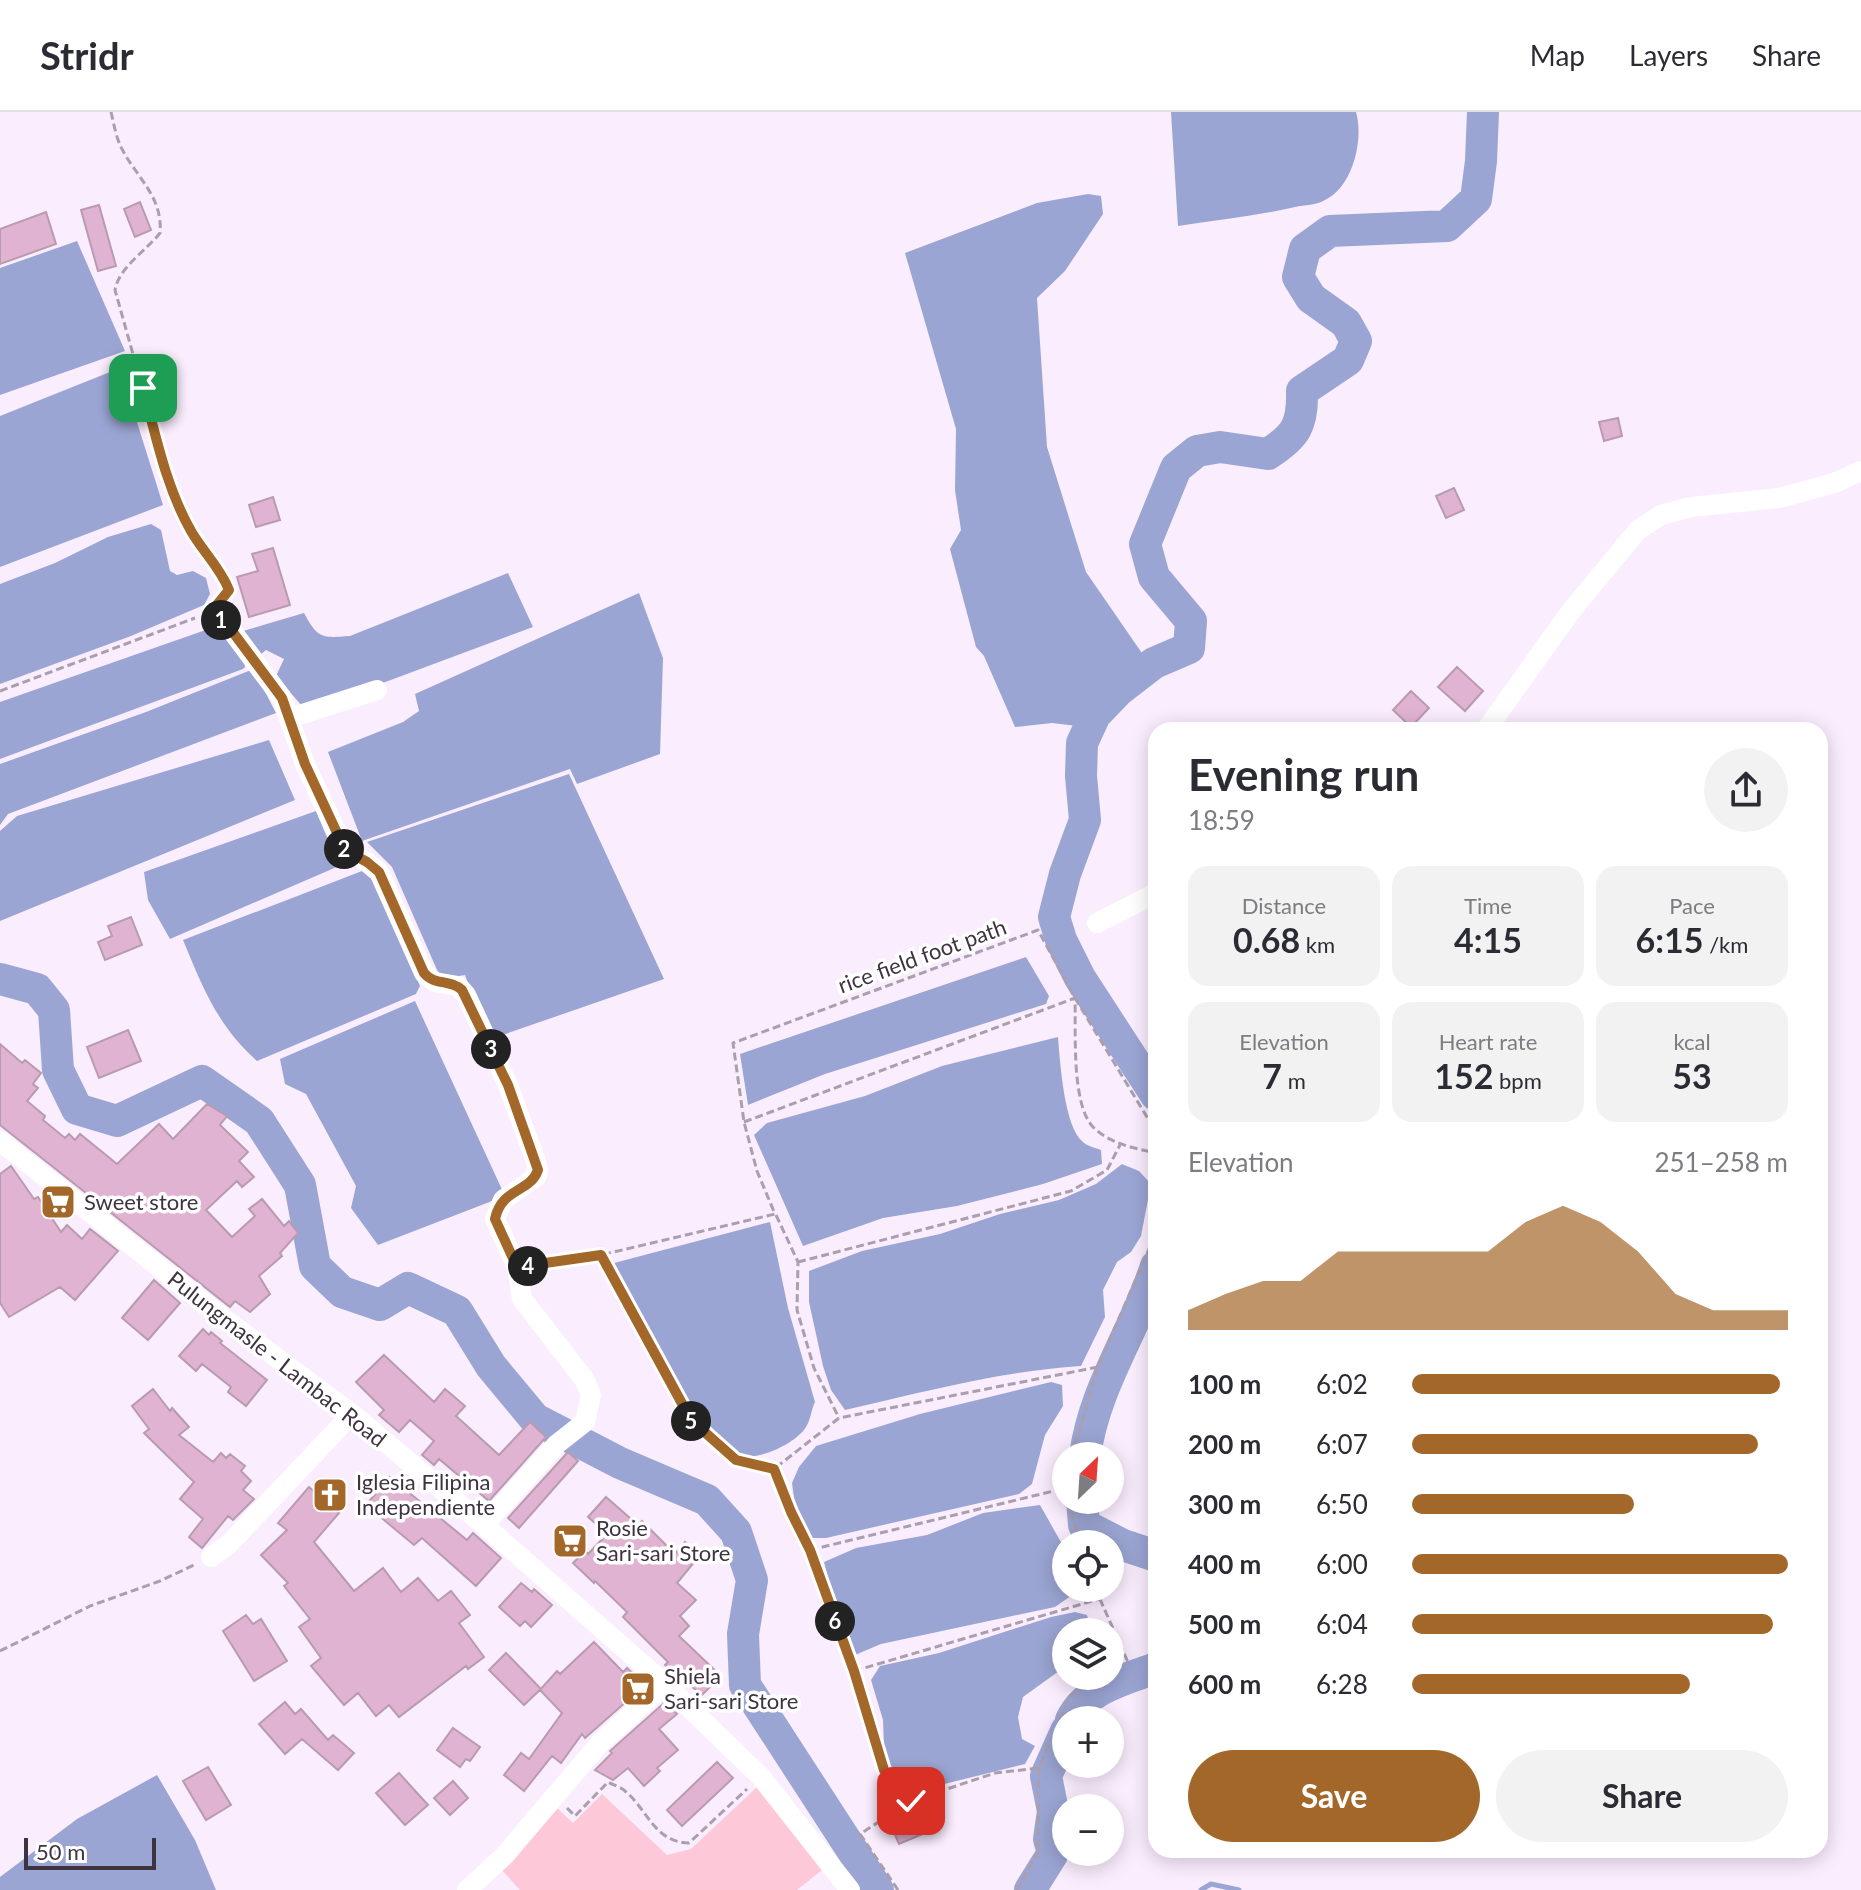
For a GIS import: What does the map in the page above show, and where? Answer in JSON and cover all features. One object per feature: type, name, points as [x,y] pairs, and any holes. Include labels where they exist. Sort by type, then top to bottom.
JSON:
[{"type":"street","points":[[1492,722],[1571,611],[1638,530],[1661,515],[1676,511],[1779,498],[1834,483],[1861,471]]},
{"type":"street","points":[[212,611],[264,670],[282,698],[305,764],[345,850],[379,872],[424,973],[435,982],[450,983],[462,990],[508,1085],[538,1170],[533,1180],[503,1200],[495,1219],[517,1267],[522,1299],[584,1379],[591,1395],[585,1422],[557,1444],[484,1525]]},
{"type":"street","points":[[290,718],[377,690]]},
{"type":"street","points":[[1097,923],[1148,897]]},
{"type":"street","name":"Pulungmasle - Lambac Road","points":[[0,1141],[222,1317],[352,1414],[379,1446],[484,1525],[665,1684],[761,1777],[850,1890]]},
{"type":"street","points":[[211,1557],[228,1545],[352,1414]]},
{"type":"street","points":[[467,1890],[504,1856],[601,1742],[665,1684]]},
{"type":"path","points":[[0,691],[212,611],[229,590],[221,573],[192,533],[170,486],[115,290],[123,271],[160,233],[162,219],[155,199],[121,147],[111,112]]},
{"type":"path","name":"rice field foot path","points":[[744,1122],[733,1043],[1038,930],[1148,1119]]},
{"type":"path","points":[[839,1418],[814,1368],[797,1310],[798,1262],[757,1171],[744,1122],[1075,998],[1081,1101],[1092,1126],[1120,1145],[1148,1151]]},
{"type":"path","points":[[798,1262],[1071,1191],[1107,1170],[1120,1145]]},
{"type":"path","points":[[517,1267],[601,1255],[775,1214]]},
{"type":"path","points":[[1076,1442],[1098,1367],[1148,1251]]},
{"type":"path","points":[[601,1255],[691,1420],[736,1460],[774,1469]]},
{"type":"path","points":[[774,1469],[839,1418],[1098,1367]]},
{"type":"path","points":[[774,1469],[810,1550],[854,1671],[884,1770],[911,1801]]},
{"type":"path","points":[[810,1550],[1052,1491]]},
{"type":"path","points":[[0,1651],[90,1606],[160,1581],[211,1557]]},
{"type":"path","points":[[854,1671],[1089,1602]]},
{"type":"path","points":[[1017,1890],[1038,1852],[1039,1768],[1070,1696],[1080,1690]]},
{"type":"path","points":[[898,1890],[860,1834],[911,1801],[995,1773],[1039,1768]]},
{"type":"path","points":[[556,1797],[575,1816],[608,1782],[626,1792],[654,1826],[674,1843],[689,1843],[761,1777]]},
{"type":"shaded area","points":[[757,1787],[826,1867],[797,1890],[520,1890],[500,1868],[555,1806],[573,1823],[602,1794],[667,1855],[691,1849]]},
{"type":"water","points":[[1171,112],[1356,112],[1357,148],[1343,185],[1322,202],[1178,226]]},
{"type":"water","points":[[1088,194],[1101,196],[1103,214],[1065,271],[1037,298],[1047,447],[1086,572],[1146,659],[1097,698],[1077,726],[1052,723],[1015,727],[984,656],[976,647],[950,549],[961,530],[955,490],[956,429],[905,253],[1037,203]]},
{"type":"water","points":[[77,241],[125,351],[0,395],[0,268]]},
{"type":"water","points":[[120,368],[163,505],[0,567],[0,416]]},
{"type":"water","points":[[151,524],[161,530],[170,571],[177,575],[193,571],[206,578],[210,594],[204,605],[131,636],[0,684],[0,584],[55,563],[108,537]]},
{"type":"water","points":[[508,573],[533,627],[364,690],[302,706],[276,676],[284,659],[266,650],[260,655],[243,631],[304,613],[313,628],[322,635],[350,636]]},
{"type":"water","points":[[639,593],[663,658],[660,754],[577,784],[570,769],[362,841],[328,752],[403,722],[419,711],[415,694]]},
{"type":"water","points":[[217,626],[244,657],[243,669],[0,759],[0,702]]},
{"type":"water","points":[[251,670],[276,713],[8,814],[0,825],[0,764],[146,712]]},
{"type":"water","points":[[269,740],[295,800],[0,921],[0,831],[17,816]]},
{"type":"water","points":[[569,774],[664,979],[488,1040],[465,975],[441,979],[392,867],[367,842]]},
{"type":"water","points":[[316,811],[339,866],[170,939],[148,900],[144,872]]},
{"type":"water","points":[[362,871],[376,883],[420,986],[416,994],[257,1061],[221,1020],[183,940]]},
{"type":"water","points":[[1026,957],[1049,996],[1046,1004],[825,1074],[748,1105],[740,1054]]},
{"type":"water","points":[[415,1001],[505,1196],[378,1245],[351,1208],[356,1186],[306,1094],[285,1084],[280,1059]]},
{"type":"water","points":[[1058,1037],[1064,1093],[1071,1123],[1083,1142],[1101,1150],[1102,1164],[1043,1184],[957,1206],[883,1218],[803,1246],[754,1135],[767,1123],[865,1096],[942,1066]]},
{"type":"water","points":[[1122,1164],[1139,1171],[1148,1181],[1148,1200],[1141,1236],[1131,1252],[1117,1262],[1103,1290],[1105,1317],[1081,1366],[992,1377],[845,1410],[831,1390],[823,1366],[809,1302],[809,1271],[862,1251],[940,1234],[1000,1214],[1059,1200],[1096,1184]]},
{"type":"water","points":[[770,1222],[788,1308],[815,1402],[806,1427],[794,1439],[767,1453],[741,1457],[693,1415],[614,1263]]},
{"type":"water","points":[[1051,1382],[1062,1385],[1063,1406],[1045,1435],[1032,1484],[1019,1494],[826,1538],[812,1538],[795,1506],[792,1483],[799,1467],[816,1446],[920,1414]]},
{"type":"water","points":[[1040,1505],[1054,1530],[1052,1602],[1062,1602],[1055,1607],[881,1644],[855,1655],[836,1609],[824,1562],[856,1548],[927,1535],[983,1513]]},
{"type":"water","points":[[1075,1612],[1088,1618],[1052,1618],[1052,1676],[1023,1697],[1018,1717],[1022,1739],[1035,1746],[1025,1764],[912,1792],[893,1773],[884,1748],[883,1720],[871,1680],[880,1666],[939,1653],[1051,1617]]},
{"type":"water","points":[[157,1775],[195,1840],[216,1890],[0,1890],[0,1877],[77,1819]]},
{"type":"building","points":[[140,202],[151,230],[135,237],[124,209]]},
{"type":"building","points":[[99,205],[116,266],[98,271],[81,210]]},
{"type":"building","points":[[46,212],[56,244],[0,264],[0,229]]},
{"type":"building","points":[[1618,418],[1622,436],[1604,441],[1599,422]]},
{"type":"building","points":[[1454,488],[1464,510],[1446,518],[1436,496]]},
{"type":"building","points":[[273,497],[280,520],[256,527],[249,505]]},
{"type":"building","points":[[273,548],[290,605],[249,617],[237,577],[258,571],[252,554]]},
{"type":"building","points":[[1457,667],[1483,691],[1465,711],[1438,687]]},
{"type":"building","points":[[1411,691],[1429,708],[1416,722],[1406,722],[1393,710]]},
{"type":"building","points":[[131,917],[142,945],[105,960],[98,942],[112,936],[108,926]]},
{"type":"building","points":[[128,1030],[141,1061],[99,1078],[87,1047]]},
{"type":"building","points":[[0,1044],[22,1063],[25,1060],[41,1073],[33,1084],[38,1088],[27,1101],[45,1116],[43,1120],[65,1138],[69,1134],[75,1140],[80,1134],[117,1164],[159,1124],[173,1139],[207,1104],[227,1116],[220,1125],[248,1152],[239,1161],[254,1177],[242,1187],[237,1181],[206,1210],[232,1237],[255,1216],[249,1209],[262,1199],[284,1226],[289,1221],[298,1233],[280,1253],[282,1256],[259,1276],[270,1294],[250,1312],[235,1301],[230,1307],[0,1125]]},
{"type":"building","points":[[11,1166],[34,1199],[38,1197],[61,1232],[67,1225],[82,1239],[90,1229],[118,1251],[75,1300],[60,1287],[9,1317],[0,1303],[0,1174]]},
{"type":"building","points":[[154,1280],[180,1303],[148,1340],[122,1318]]},
{"type":"building","points":[[203,1329],[209,1335],[211,1332],[222,1341],[220,1343],[267,1380],[246,1406],[228,1392],[231,1387],[202,1364],[196,1371],[179,1356]]},
{"type":"building","points":[[384,1355],[434,1402],[445,1389],[465,1406],[456,1416],[499,1455],[530,1422],[546,1437],[489,1501],[439,1459],[434,1465],[422,1455],[434,1441],[410,1420],[399,1432],[379,1415],[384,1410],[356,1382]]},
{"type":"building","points":[[153,1389],[170,1411],[172,1408],[189,1427],[179,1435],[213,1462],[221,1453],[226,1458],[230,1454],[245,1466],[241,1471],[251,1481],[243,1490],[254,1499],[233,1520],[228,1516],[202,1548],[189,1537],[203,1519],[180,1499],[194,1482],[144,1433],[149,1429],[132,1406]]},
{"type":"building","points":[[568,1452],[578,1461],[519,1528],[508,1518]]},
{"type":"building","points":[[390,1477],[467,1540],[473,1533],[501,1558],[476,1586],[422,1538],[414,1545],[366,1505]]},
{"type":"building","points":[[309,1487],[339,1513],[314,1542],[354,1591],[383,1568],[401,1592],[418,1578],[438,1601],[451,1591],[470,1615],[459,1623],[484,1657],[468,1669],[466,1666],[399,1717],[389,1705],[376,1716],[358,1693],[344,1705],[311,1666],[321,1658],[299,1627],[310,1619],[284,1586],[288,1583],[261,1555],[287,1530],[278,1523]]},
{"type":"building","points":[[606,1497],[638,1525],[642,1521],[675,1554],[685,1542],[700,1555],[677,1583],[696,1600],[680,1616],[689,1626],[679,1636],[721,1676],[702,1695],[665,1665],[668,1662],[623,1617],[627,1612],[573,1563],[585,1551],[588,1554],[607,1534],[588,1517]]},
{"type":"building","points":[[521,1583],[532,1592],[534,1589],[552,1605],[531,1627],[525,1621],[520,1626],[499,1607]]},
{"type":"building","points":[[246,1615],[253,1624],[261,1619],[287,1661],[254,1681],[223,1631]]},
{"type":"building","points":[[594,1642],[623,1672],[627,1668],[645,1685],[585,1738],[582,1734],[561,1763],[552,1756],[524,1791],[504,1775],[521,1753],[529,1759],[562,1713],[540,1690],[557,1671],[560,1674]]},
{"type":"building","points":[[506,1653],[541,1689],[524,1705],[489,1670]]},
{"type":"building","points":[[285,1702],[295,1714],[301,1709],[328,1740],[333,1735],[354,1753],[338,1770],[302,1739],[285,1754],[259,1724]]},
{"type":"building","points":[[665,1702],[677,1714],[659,1729],[678,1750],[657,1768],[660,1771],[644,1786],[628,1768],[613,1780],[595,1770],[612,1753],[610,1751]]},
{"type":"building","points":[[453,1728],[480,1747],[470,1761],[466,1759],[460,1767],[437,1750]]},
{"type":"building","points":[[717,1762],[733,1778],[682,1826],[667,1810]]},
{"type":"building","points":[[208,1767],[231,1805],[206,1820],[183,1781]]},
{"type":"building","points":[[399,1773],[428,1805],[405,1825],[376,1793]]},
{"type":"building","points":[[453,1781],[468,1798],[450,1815],[434,1798]]},
{"type":"building","points":[[927,1805],[937,1828],[899,1844],[889,1821]]},
{"type":"waterway","points":[[1148,1083],[1080,978],[1061,940],[1054,917],[1065,874],[1085,820],[1082,743],[1095,715],[1119,690],[1154,663],[1189,648],[1191,621],[1154,577],[1145,544],[1176,468],[1197,451],[1220,447],[1268,454],[1296,428],[1301,413],[1302,391],[1348,360],[1356,341],[1346,323],[1311,298],[1298,277],[1305,249],[1330,231],[1447,226],[1476,199],[1483,112]]},
{"type":"waterway","points":[[0,979],[37,989],[54,1010],[58,1070],[77,1109],[117,1121],[202,1081],[259,1121],[300,1185],[315,1266],[342,1292],[380,1305],[408,1288],[457,1311],[491,1366],[535,1419],[620,1463],[707,1500],[736,1532],[752,1580],[743,1634],[745,1685],[878,1890]]},
{"type":"waterway","points":[[1088,1442],[1097,1406],[1148,1287]]},
{"type":"waterway","points":[[1083,1514],[1084,1525],[1123,1545],[1148,1553]]},
{"type":"waterway","points":[[1081,1706],[1097,1692],[1148,1671]]},
{"type":"waterway","points":[[1030,1890],[1053,1853],[1049,1839],[1053,1811],[1046,1776],[1052,1762]]},
{"type":"waterway","points":[[1201,1890],[1211,1884],[1239,1890]]},
{"type":"place","name":"Sweet store","points":[[58,1202]]},
{"type":"place","name":"Iglesia Filipina Independiente","points":[[330,1495]]},
{"type":"place","name":"Rosie Sari-sari Store","points":[[570,1541]]},
{"type":"place","name":"Shiela Sari-sari Store","points":[[638,1689]]},
{"type":"route","points":[[143,388],[170,486],[192,533],[221,573],[229,590],[212,611],[264,670],[282,698],[305,764],[345,850],[379,872],[424,973],[435,982],[458,986],[466,995],[508,1085],[538,1170],[533,1180],[503,1200],[495,1219],[517,1267],[601,1255],[691,1420],[736,1460],[774,1469],[810,1550],[854,1671],[884,1770],[911,1801]]}]
